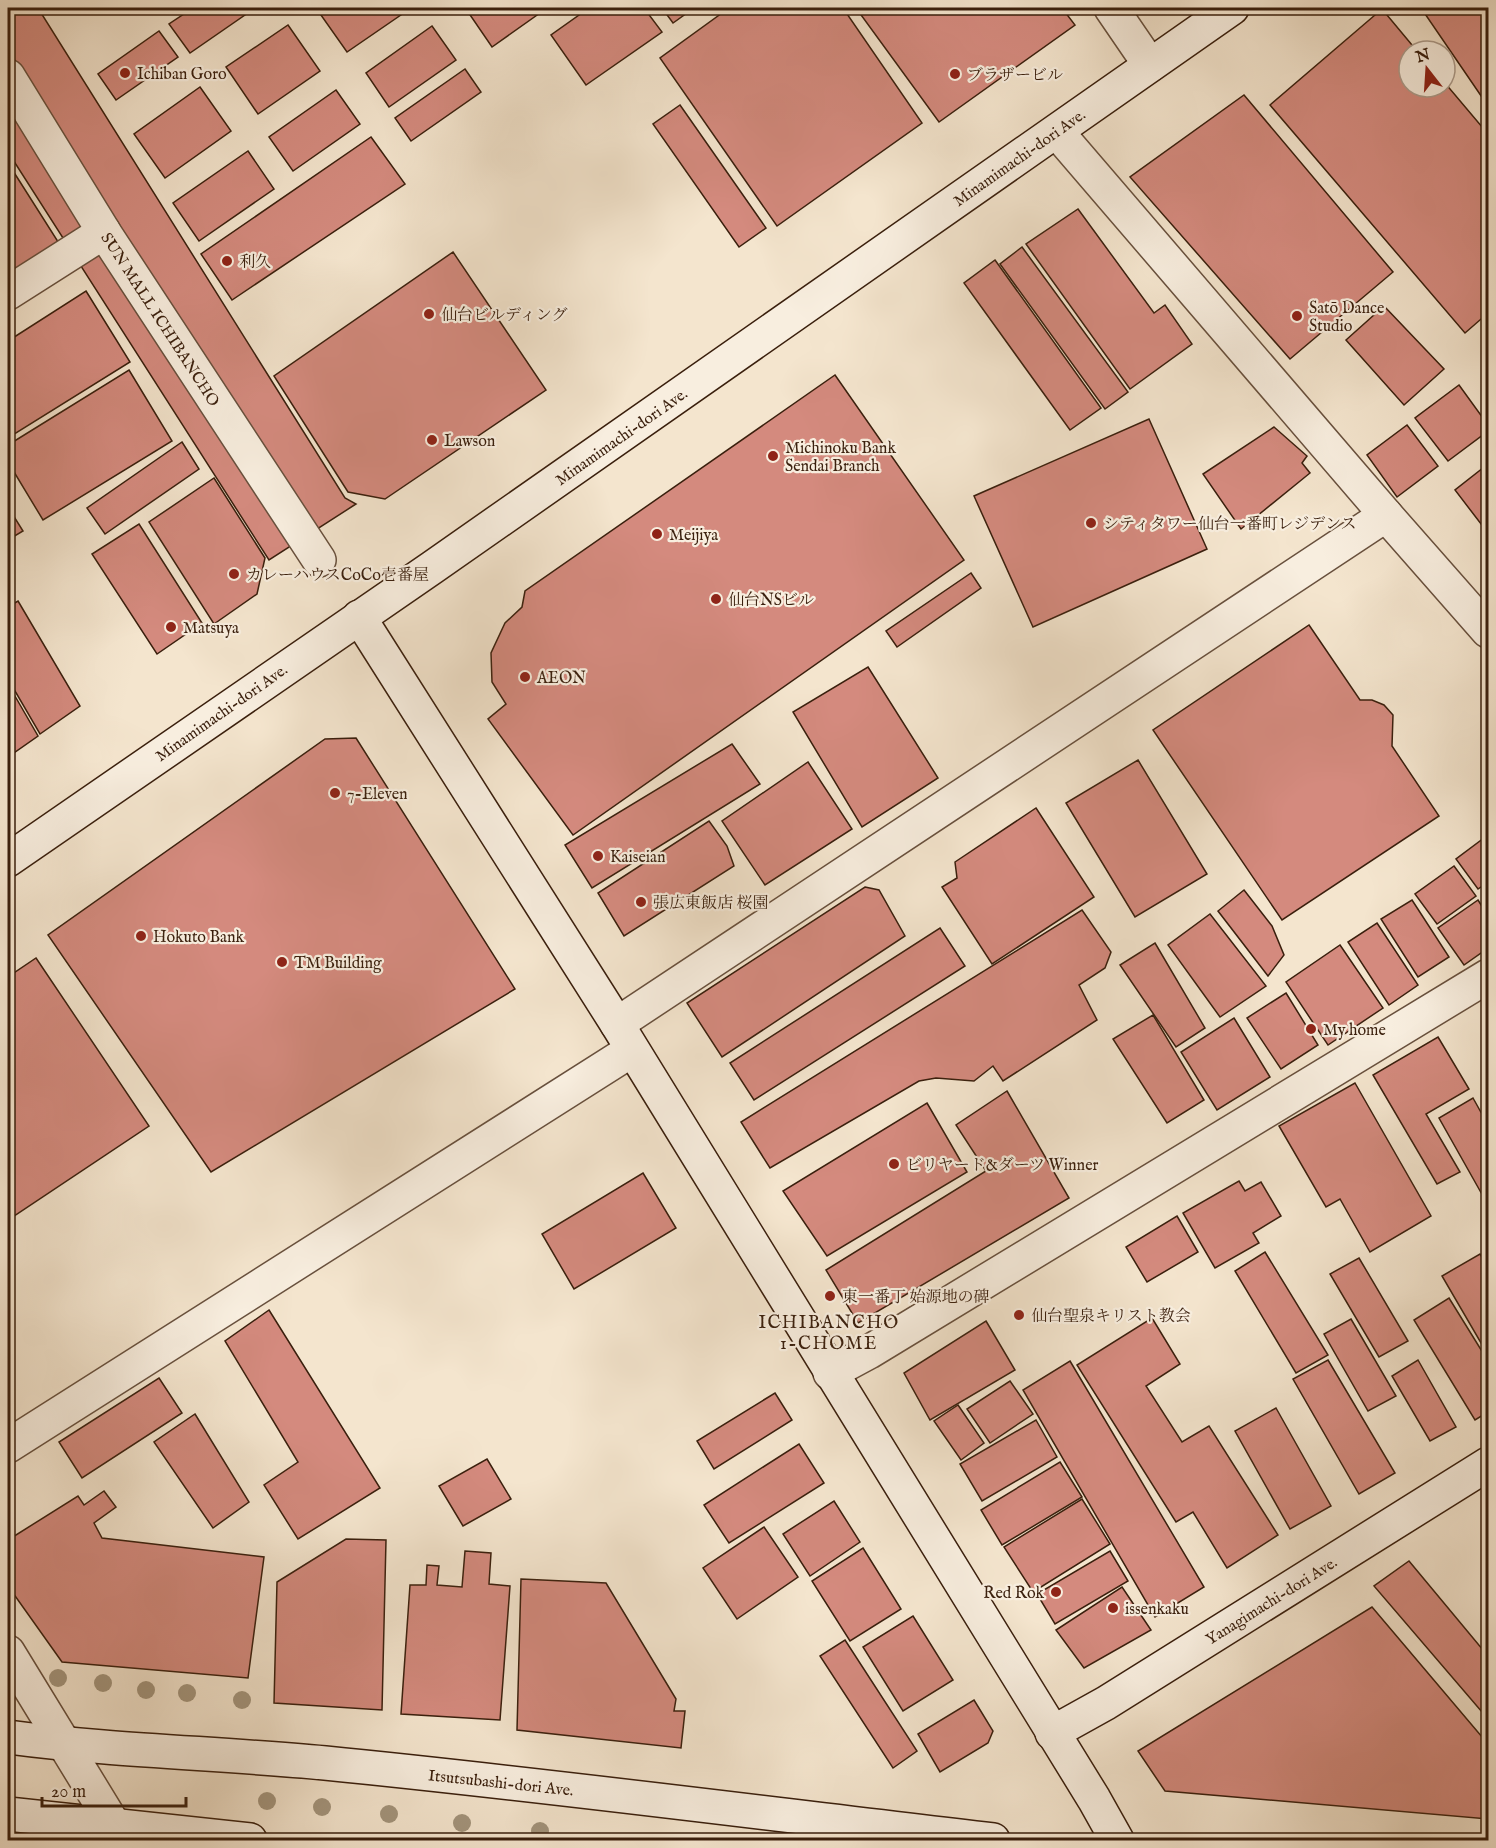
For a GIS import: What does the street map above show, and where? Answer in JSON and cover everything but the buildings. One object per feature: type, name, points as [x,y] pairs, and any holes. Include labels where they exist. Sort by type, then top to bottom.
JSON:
[{"type":"street","points":[[1111,8],[1150,65]]},
{"type":"street","name":"Minamimachi-dori Ave.","points":[[8,860],[1232,8]]},
{"type":"street","name":"SUN MALL ICHIBANCHO","points":[[8,76],[104,232],[319,560]]},
{"type":"street","points":[[1057,132],[1386,515],[1483,615]]},
{"type":"street","points":[[8,293],[104,232]]},
{"type":"street","points":[[8,1446],[624,1037],[1386,515]]},
{"type":"street","points":[[359,617],[624,1037],[1094,1799],[1117,1840]]},
{"type":"street","points":[[830,1373],[890,1340],[1488,976]]},
{"type":"street","name":"Yanagimachi-dori Ave.","points":[[1052,1733],[1106,1703],[1488,1464]]},
{"type":"street","points":[[8,1652],[118,1832]]},
{"type":"street","name":"Itsutsubashi-dori Ave.","points":[[8,1737],[63,1744],[358,1767],[580,1790],[993,1840]]},
{"type":"street","points":[[8,1814],[118,1832],[250,1840]]},
{"type":"place","name":"Ichiban Goro","points":[[125,73]]},
{"type":"place","name":"ブラザービル","points":[[955,74]]},
{"type":"place","name":"利久","points":[[227,261]]},
{"type":"place","name":"仙台ビルディング","points":[[429,314]]},
{"type":"place","name":"Satō Dance Studio","points":[[1297,316]]},
{"type":"place","name":"Lawson","points":[[432,440]]},
{"type":"place","name":"Michinoku Bank Sendai Branch","points":[[773,456]]},
{"type":"place","name":"シティタワー仙台一番町レジデンス","points":[[1091,523]]},
{"type":"place","name":"Meijiya","points":[[657,534]]},
{"type":"place","name":"カレーハウスCoCo壱番屋","points":[[234,574]]},
{"type":"place","name":"仙台NSビル","points":[[716,599]]},
{"type":"place","name":"Matsuya","points":[[171,627]]},
{"type":"place","name":"AEON","points":[[525,677]]},
{"type":"place","name":"7-Eleven","points":[[335,793]]},
{"type":"place","name":"Kaiseian","points":[[598,856]]},
{"type":"place","name":"張広東飯店 桜園","points":[[641,902]]},
{"type":"place","name":"Hokuto Bank","points":[[141,936]]},
{"type":"place","name":"TM Building","points":[[282,962]]},
{"type":"place","name":"My home","points":[[1311,1029]]},
{"type":"place","name":"ビリヤード&ダーツ Winner","points":[[894,1164]]},
{"type":"place","name":"東一番丁 始源地の碑","points":[[830,1296]]},
{"type":"place","name":"仙台聖泉キリスト教会","points":[[1019,1315]]},
{"type":"place","name":"Red Rok","points":[[1056,1592]]},
{"type":"place","name":"issenkaku","points":[[1113,1608]]},
{"type":"district","name":"ICHIBANCHO 1-CHOME","points":[[829,1332]]}]
